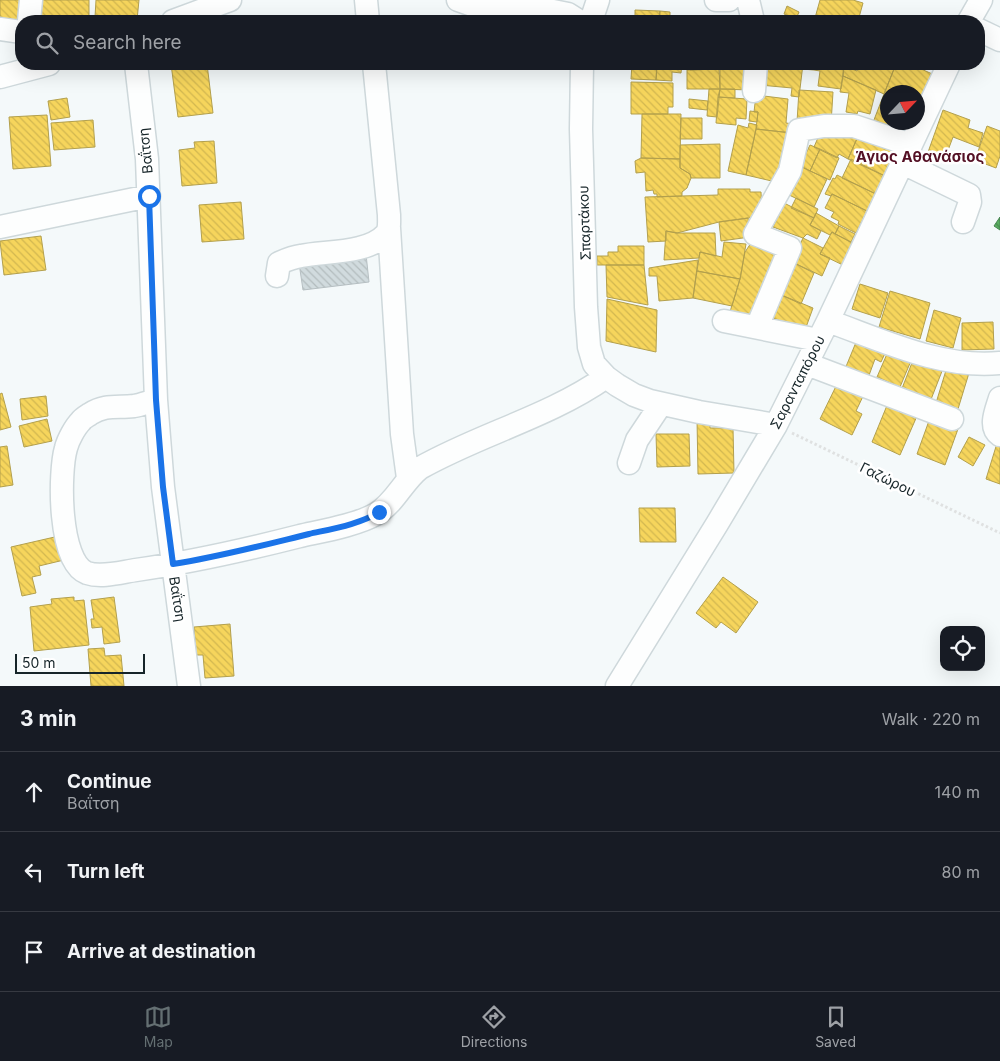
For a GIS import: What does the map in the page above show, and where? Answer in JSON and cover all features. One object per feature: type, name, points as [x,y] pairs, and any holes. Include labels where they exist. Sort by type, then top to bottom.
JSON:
[{"type":"street","points":[[30,15],[31,0]]},
{"type":"street","points":[[189,15],[230,0]]},
{"type":"street","points":[[366,0],[367,15]]},
{"type":"street","points":[[458,0],[472,5],[543,9],[570,15]]},
{"type":"street","points":[[594,15],[598,0]]},
{"type":"street","points":[[716,0],[728,0]]},
{"type":"street","points":[[748,0],[751,15]]},
{"type":"street","points":[[972,15],[981,0]]},
{"type":"street","points":[[0,29],[15,31]]},
{"type":"street","points":[[985,33],[1000,40]]},
{"type":"street","points":[[0,77],[18,70]]},
{"type":"street","name":"Βαΐτση","points":[[137,70],[147,159],[156,400],[163,487],[183,628],[189,686]]},
{"type":"street","points":[[375,70],[389,228],[402,434],[408,478]]},
{"type":"street","name":"Σπαρτάκου","points":[[582,70],[581,129],[587,331],[594,364],[606,377]]},
{"type":"street","points":[[754,91],[756,70]]},
{"type":"street","name":"Σαρανταπόρου","points":[[617,686],[776,425],[823,331],[946,70]]},
{"type":"street","points":[[757,327],[790,248],[755,234],[790,171],[799,130],[824,126],[854,126],[907,154],[969,194],[970,202],[963,222]]},
{"type":"street","points":[[0,227],[149,196]]},
{"type":"street","points":[[277,276],[278,263],[300,256],[351,250],[378,240],[387,233],[389,228]]},
{"type":"street","points":[[724,321],[757,327],[823,331],[940,359],[977,364],[1000,363]]},
{"type":"street","points":[[807,364],[952,419]]},
{"type":"street","points":[[156,400],[133,406],[108,406],[96,410],[81,421],[66,447],[61,491],[63,518],[67,540],[75,559],[82,570],[88,573],[112,574],[226,554],[363,519],[375,514],[386,506],[408,478],[430,462],[564,402],[591,388],[606,377],[634,395],[660,404],[776,425]]},
{"type":"street","points":[[1000,398],[993,427],[1000,434]]},
{"type":"street","points":[[628,463],[637,440],[660,404]]},
{"type":"path","name":"Γαζώρου","points":[[776,425],[1000,533]]},
{"type":"building: Homes","points":[[0,0],[27,0],[26,15],[15,15],[15,24],[0,28]]},
{"type":"building: Homes","points":[[41,0],[89,0],[89,15],[40,15]]},
{"type":"building: Homes","points":[[96,0],[139,0],[138,15],[95,15]]},
{"type":"building: Homes","points":[[820,0],[853,0],[863,3],[860,15],[816,15]]},
{"type":"building: Homes","points":[[787,6],[799,12],[798,15],[784,14]]},
{"type":"building: Homes","points":[[635,10],[660,11],[660,15],[635,15]]},
{"type":"building: Homes","points":[[660,11],[670,12],[670,15],[660,15]]},
{"type":"building: Homes","points":[[172,70],[208,70],[213,113],[178,117]]},
{"type":"building: Homes","points":[[632,70],[657,70],[656,80],[631,79]]},
{"type":"building: Homes","points":[[657,70],[681,70],[681,73],[672,72],[672,81],[656,80]]},
{"type":"building: Homes","points":[[687,70],[719,70],[720,89],[687,89]]},
{"type":"building: Homes","points":[[720,70],[750,70],[749,90],[720,89]]},
{"type":"building: Homes","points":[[762,70],[802,70],[799,97],[791,96],[792,88],[760,85]]},
{"type":"building: Homes","points":[[814,70],[843,70],[841,89],[818,86],[820,71]]},
{"type":"building: Homes","points":[[844,70],[894,70],[888,85],[880,85],[880,92],[843,76]]},
{"type":"building: Homes","points":[[894,70],[923,70],[939,77],[925,98],[925,85],[888,85]]},
{"type":"building: Homes","points":[[843,76],[876,90],[870,114],[858,111],[857,114],[846,112],[849,93],[840,92]]},
{"type":"building: Homes","points":[[631,82],[673,83],[673,107],[668,107],[668,114],[631,114]]},
{"type":"building: Homes","points":[[709,89],[720,89],[717,117],[707,116]]},
{"type":"building: Homes","points":[[720,89],[735,89],[735,98],[718,97]]},
{"type":"building: Homes","points":[[799,90],[833,92],[831,124],[797,122]]},
{"type":"building: Homes","points":[[756,95],[788,99],[786,123],[793,124],[792,133],[756,129],[758,112],[754,112]]},
{"type":"building: Homes","points":[[718,97],[747,99],[746,119],[736,118],[736,125],[716,123]]},
{"type":"building: Homes","points":[[67,98],[70,117],[51,120],[48,101]]},
{"type":"building: Homes","points":[[689,99],[708,101],[707,110],[689,108]]},
{"type":"building: Homes","points":[[880,104],[880,128],[872,125]]},
{"type":"building: Homes","points":[[943,110],[970,120],[968,128],[983,133],[979,147],[953,137],[944,161],[927,155]]},
{"type":"building: Homes","points":[[750,111],[758,112],[757,122],[749,121]]},
{"type":"building: Homes","points":[[642,114],[681,114],[680,159],[641,158]]},
{"type":"building: Homes","points":[[47,115],[51,166],[13,169],[9,117]]},
{"type":"building: Homes","points":[[681,118],[702,118],[702,139],[680,139]]},
{"type":"building: Homes","points":[[93,120],[95,147],[54,150],[51,123]]},
{"type":"building: Homes","points":[[749,123],[757,125],[746,175],[728,171],[738,125],[748,128]]},
{"type":"building: Homes","points":[[823,126],[859,134],[848,159],[839,154],[837,158],[814,147]]},
{"type":"building: Homes","points":[[987,126],[1000,131],[1000,156],[996,168],[975,160]]},
{"type":"building: Homes","points":[[756,129],[792,133],[791,150],[783,149],[776,182],[746,175]]},
{"type":"building: Homes","points":[[883,130],[915,130],[911,142]]},
{"type":"building: Homes","points":[[859,134],[899,151],[887,177],[848,159]]},
{"type":"building: Homes","points":[[214,141],[217,183],[182,186],[179,150],[195,148],[194,142]]},
{"type":"building: Homes","points":[[720,144],[720,178],[691,178],[690,174],[680,168],[680,145]]},
{"type":"building: Homes","points":[[810,145],[820,149],[810,171],[800,166]]},
{"type":"building: Homes","points":[[820,149],[839,158],[830,180],[810,171]]},
{"type":"building: Homes","points":[[641,158],[680,159],[680,168],[690,174],[691,178],[687,188],[682,192],[682,196],[657,197],[653,190],[646,191],[645,172],[636,173],[635,161]]},
{"type":"building: Homes","points":[[851,159],[887,177],[878,195],[842,178]]},
{"type":"building: Homes","points":[[800,166],[827,179],[814,207],[787,194]]},
{"type":"building: Homes","points":[[837,175],[876,194],[867,211],[832,194],[831,196],[825,194],[833,178],[835,179]]},
{"type":"building: Homes","points":[[718,189],[750,189],[750,192],[761,192],[762,214],[756,217],[719,222],[677,233],[666,231],[666,241],[648,242],[645,197],[718,195]]},
{"type":"building: Homes","points":[[832,194],[867,211],[856,233],[838,224],[839,221],[831,217],[834,212],[825,208]]},
{"type":"building: Homes","points":[[796,198],[818,209],[814,218],[791,208]]},
{"type":"building: Homes","points":[[241,202],[244,239],[202,242],[199,205]]},
{"type":"building: Homes","points":[[784,203],[814,218],[810,225],[821,231],[817,239],[807,234],[803,238],[773,227]]},
{"type":"building: Homes","points":[[816,213],[839,226],[835,234],[832,232],[830,235],[810,225]]},
{"type":"building: Homes","points":[[748,218],[750,237],[721,241],[719,222]]},
{"type":"building: Homes","points":[[839,226],[855,234],[851,242],[835,234]]},
{"type":"building: Homes","points":[[666,231],[677,233],[715,233],[716,256],[700,252],[699,258],[664,260]]},
{"type":"building: Homes","points":[[832,232],[858,246],[847,267],[820,254]]},
{"type":"building: Homes","points":[[41,236],[46,270],[4,275],[0,241]]},
{"type":"building: Homes","points":[[803,238],[823,248],[820,254],[830,258],[822,276],[792,262]]},
{"type":"building: Homes","points":[[753,240],[782,250],[758,321],[729,315],[740,279],[745,252]]},
{"type":"building: Homes","points":[[724,242],[746,244],[740,279],[697,271],[700,252],[722,257]]},
{"type":"building: Homes","points":[[618,246],[644,246],[644,265],[597,265],[597,256],[608,256],[608,252],[618,252]]},
{"type":"building: Homes","points":[[698,260],[693,298],[659,301],[657,276],[649,276],[649,268]]},
{"type":"building: Homes","points":[[792,262],[814,273],[801,304],[779,294]]},
{"type":"building: Homes","points":[[606,265],[644,265],[648,305],[607,297]]},
{"type":"building: Homes","points":[[697,271],[740,279],[732,306],[693,298]]},
{"type":"building: Homes","points":[[860,284],[888,293],[880,318],[852,309]]},
{"type":"building: Homes","points":[[890,291],[930,303],[920,339],[879,327]]},
{"type":"building: Homes","points":[[779,294],[813,308],[805,330],[770,317]]},
{"type":"building: Homes","points":[[607,299],[657,310],[656,352],[606,341]]},
{"type":"building: Homes","points":[[934,310],[961,318],[953,348],[926,341]]},
{"type":"building: Homes","points":[[993,322],[994,349],[962,350],[962,323]]},
{"type":"building: Homes","points":[[859,335],[888,347],[881,362],[875,359],[868,378],[845,369]]},
{"type":"building: Homes","points":[[890,347],[913,356],[900,387],[877,377]]},
{"type":"building: Homes","points":[[915,355],[944,366],[930,402],[901,391]]},
{"type":"building: Homes","points":[[947,367],[969,373],[958,409],[936,403]]},
{"type":"building: Homes","points":[[840,378],[866,390],[856,411],[862,414],[852,435],[820,419]]},
{"type":"building: Homes","points":[[2,393],[11,427],[0,430],[0,394]]},
{"type":"building: Homes","points":[[46,396],[48,416],[22,420],[20,399]]},
{"type":"building: Homes","points":[[888,403],[917,416],[900,455],[872,442]]},
{"type":"building: Homes","points":[[930,418],[958,429],[945,465],[917,454]]},
{"type":"building: Homes","points":[[47,419],[52,441],[24,447],[19,426]]},
{"type":"building: Homes","points":[[697,419],[710,419],[710,428],[733,428],[734,473],[698,474]]},
{"type":"building: Homes","points":[[656,434],[689,434],[690,466],[657,467]]},
{"type":"building: Homes","points":[[969,437],[985,445],[973,466],[958,457]]},
{"type":"building: Homes","points":[[998,440],[1000,441],[1000,484],[986,479]]},
{"type":"building: Homes","points":[[7,446],[13,485],[0,487],[0,447]]},
{"type":"building: Homes","points":[[639,508],[675,508],[676,542],[640,542]]},
{"type":"building: Homes","points":[[59,536],[64,560],[39,566],[41,575],[32,577],[36,593],[22,596],[11,547]]},
{"type":"building: Homes","points":[[723,577],[758,602],[736,633],[721,622],[716,628],[696,613]]},
{"type":"building: Homes","points":[[74,597],[74,601],[84,600],[89,645],[34,651],[30,607],[52,604],[51,599]]},
{"type":"building: Homes","points":[[114,597],[120,642],[104,644],[102,627],[92,628],[91,619],[94,619],[91,600]]},
{"type":"building: Homes","points":[[230,624],[234,676],[205,678],[203,655],[196,655],[194,627]]},
{"type":"building: Homes","points":[[104,648],[105,656],[121,655],[124,686],[91,686],[88,649]]},
{"type":"building: Public","points":[[1000,217],[1000,230],[994,226]]},
{"type":"building: Other","points":[[366,254],[369,282],[303,290],[299,263]]},
{"type":"district","name":"Άγιος Αθανάσιος","points":[[920,156]]},
{"type":"route","points":[[149,196],[156,400],[163,487],[173,564],[204,559],[324,530],[363,519],[379,512]]}]
